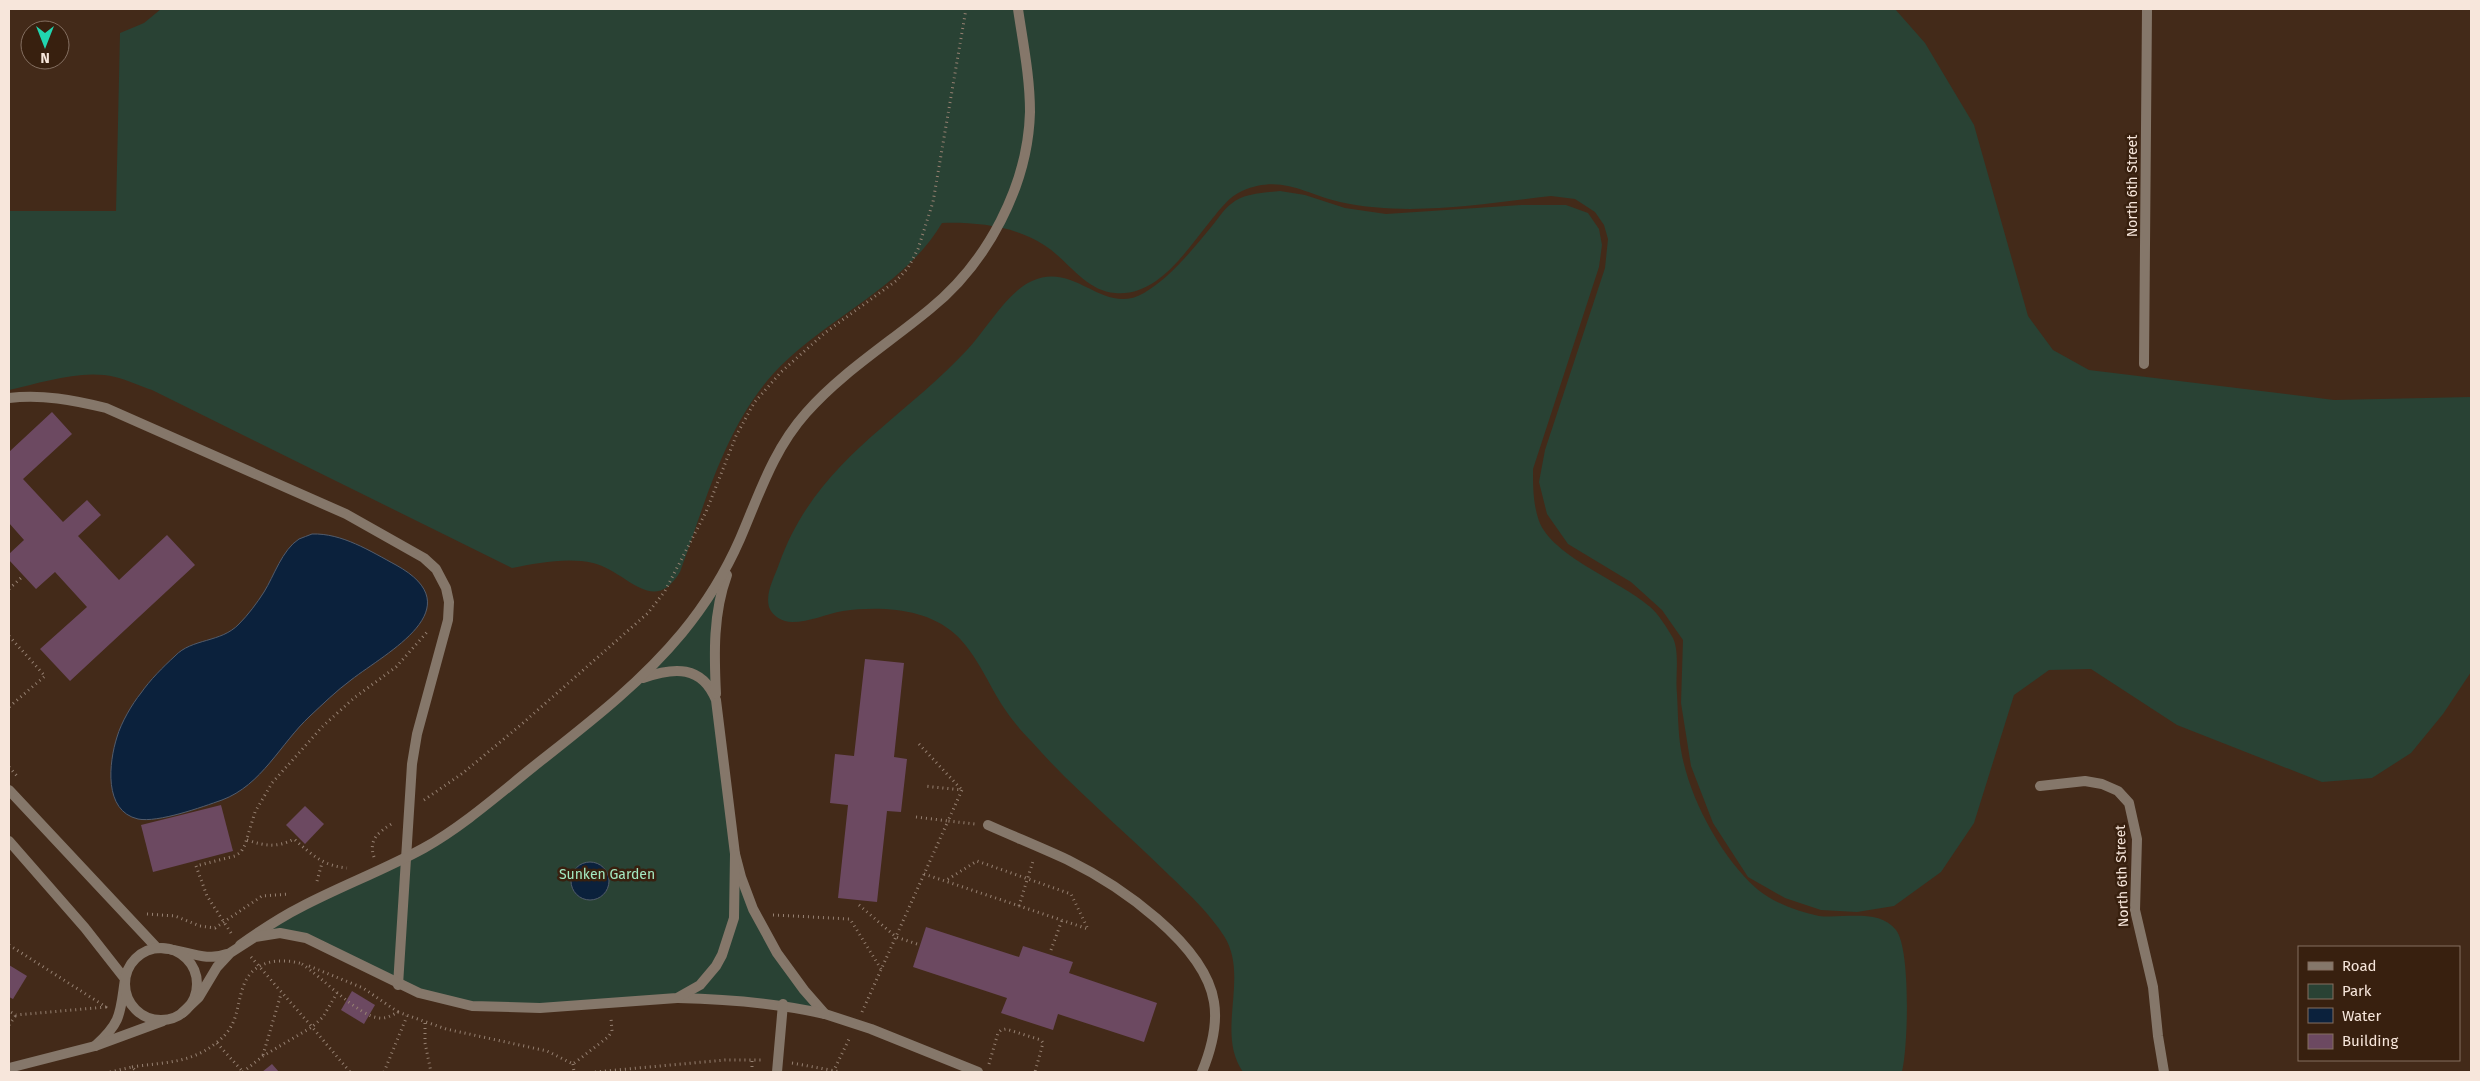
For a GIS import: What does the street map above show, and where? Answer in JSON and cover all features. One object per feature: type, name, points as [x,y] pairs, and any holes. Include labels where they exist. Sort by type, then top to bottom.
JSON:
[{"type":"street","points":[[825,1014],[804,990],[777,953],[756,914],[741,877],[735,854],[716,700],[714,651],[722,587],[767,471],[802,416],[822,394],[934,306],[953,288],[985,249],[1002,218],[1016,186],[1030,115],[1029,80],[1018,9]]},
{"type":"street","name":"North 6th Street","points":[[2144,364],[2147,9]]},
{"type":"street","points":[[9,398],[70,399],[106,408],[187,442],[346,514],[424,558],[436,569],[446,588],[449,602],[448,620],[412,764],[398,985]]},
{"type":"street","points":[[182,1013],[199,997],[217,966],[240,945],[299,908],[406,857],[464,822],[613,704],[642,678],[685,630],[713,589],[739,541]]},
{"type":"street","points":[[642,678],[665,671],[696,674],[707,682],[716,700]]},
{"type":"street","name":"North 6th Street","points":[[2040,786],[2085,781],[2102,784],[2118,791],[2129,803],[2137,839],[2135,910],[2153,987],[2164,1072]]},
{"type":"street","points":[[9,790],[157,948],[169,948],[189,960],[195,971],[197,982],[196,994],[191,1005],[182,1013],[95,1046],[9,1068]]},
{"type":"street","points":[[988,825],[1070,861],[1132,900],[1181,940],[1199,962],[1208,981],[1214,1002],[1215,1024],[1212,1042],[1202,1072]]},
{"type":"street","points":[[9,842],[85,928],[125,979],[126,991],[130,1002],[138,1011],[154,1018],[171,1018]]},
{"type":"street","points":[[677,998],[700,984],[722,955],[734,918],[735,854]]},
{"type":"street","points":[[240,945],[255,937],[271,933],[296,935],[398,985],[446,1001],[485,1008],[540,1008],[677,998],[728,999],[783,1004],[857,1024],[978,1072]]},
{"type":"street","points":[[95,1046],[116,1023],[120,1013],[125,979],[129,968],[136,958],[146,951],[157,948],[172,948],[208,958],[230,953]]},
{"type":"street","points":[[778,1067],[783,1004]]},
{"type":"path","points":[[370,863],[375,861],[372,846],[377,834],[471,767],[648,613],[665,591],[701,521],[736,436],[754,403],[781,372],[811,345],[896,281],[908,268],[918,250],[933,202],[966,9]]},
{"type":"path","points":[[9,589],[23,576]]},
{"type":"path","points":[[350,1072],[223,923],[204,891],[196,866],[235,856],[241,852],[247,840],[255,812],[263,798],[296,756],[354,698],[396,666],[418,645],[431,627]]},
{"type":"path","points":[[9,636],[45,676],[9,707]]},
{"type":"path","points":[[919,744],[962,790]]},
{"type":"path","points":[[9,767],[22,781]]},
{"type":"path","points":[[924,786],[962,790]]},
{"type":"path","points":[[833,1071],[857,1024],[962,790]]},
{"type":"path","points":[[916,817],[988,825]]},
{"type":"path","points":[[247,840],[274,846],[283,845],[294,839],[322,863],[334,867],[351,868]]},
{"type":"path","points":[[924,874],[1088,929],[1072,894],[976,861],[945,881]]},
{"type":"path","points":[[314,886],[319,879],[322,863]]},
{"type":"path","points":[[1020,906],[1028,879]]},
{"type":"path","points":[[142,913],[175,916],[209,928],[223,923],[262,896],[298,893]]},
{"type":"path","points":[[859,905],[896,937],[917,944]]},
{"type":"path","points":[[756,914],[850,919],[881,970]]},
{"type":"path","points":[[1052,950],[1062,920]]},
{"type":"path","points":[[9,945],[106,1007],[16,1015],[9,1011]]},
{"type":"path","points":[[110,1072],[132,1067],[172,1064],[188,1059],[217,1043],[234,1021],[248,977],[260,967],[278,960],[302,964],[363,988],[398,1012],[425,1023],[547,1051],[573,1064]]},
{"type":"path","points":[[302,964],[374,1017],[386,1018],[398,1012]]},
{"type":"path","points":[[217,1043],[243,1072],[263,1056],[312,1027],[329,1008],[338,992]]},
{"type":"path","points":[[263,1056],[282,994]]},
{"type":"path","points":[[573,1064],[611,1034],[610,1003]]},
{"type":"path","points":[[9,1025],[16,1015]]},
{"type":"path","points":[[384,1072],[407,1016]]},
{"type":"path","points":[[425,1023],[425,1043],[431,1072]]},
{"type":"path","points":[[986,1072],[998,1033],[1006,1029],[1040,1040],[1043,1043],[1035,1072]]},
{"type":"path","points":[[752,1059],[752,1072]]},
{"type":"path","points":[[595,1072],[752,1059],[778,1067],[841,1072]]},
{"type":"path","points":[[573,1064],[574,1072]]},
{"type":"path","points":[[132,1067],[137,1072]]},
{"type":"green space","points":[[161,9],[1895,9],[1925,43],[1974,125],[2028,316],[2053,350],[2089,370],[2334,400],[2471,397],[2471,672],[2443,714],[2411,753],[2372,778],[2322,782],[2177,725],[2091,669],[2049,670],[2014,695],[1974,823],[1941,872],[1894,906],[1857,912],[1821,910],[1785,898],[1748,877],[1713,823],[1691,766],[1681,703],[1683,640],[1662,610],[1631,582],[1568,544],[1547,514],[1539,482],[1545,450],[1605,268],[1608,239],[1604,225],[1595,212],[1575,199],[1551,196],[1446,208],[1392,209],[1340,202],[1281,185],[1256,186],[1237,193],[1229,200],[1182,257],[1158,279],[1145,287],[1131,292],[1115,293],[1094,287],[1044,245],[1021,233],[1008,229],[968,223],[942,223],[926,246],[907,266],[885,285],[793,354],[773,374],[756,396],[741,419],[729,443],[707,494],[680,572],[670,585],[660,591],[650,591],[605,568],[583,561],[552,561],[512,568],[152,390],[129,381],[102,375],[75,376],[9,390],[9,211],[116,211],[120,33],[144,23]]},
{"type":"green space","points":[[1280,191],[1305,195],[1345,208],[1386,214],[1521,205],[1566,205],[1588,213],[1599,229],[1602,245],[1599,267],[1533,469],[1534,502],[1539,521],[1546,534],[1572,557],[1649,606],[1673,638],[1677,658],[1679,736],[1685,768],[1708,826],[1731,861],[1744,876],[1764,894],[1779,903],[1803,912],[1828,917],[1870,917],[1889,923],[1896,930],[1901,941],[1904,957],[1907,999],[1906,1042],[1902,1072],[1243,1072],[1235,1056],[1232,1040],[1234,969],[1231,952],[1224,936],[1192,897],[1048,760],[1004,708],[970,651],[955,634],[943,625],[917,614],[887,609],[857,609],[837,612],[805,621],[792,622],[778,618],[770,610],[768,596],[773,579],[795,528],[814,498],[861,446],[941,376],[967,350],[1005,302],[1023,286],[1032,281],[1048,277],[1062,278],[1102,294],[1115,298],[1129,299],[1154,287],[1172,271],[1189,254],[1223,211],[1236,200],[1261,193]]},
{"type":"green space","name":"Sunken Garden","points":[[722,587],[714,651],[741,877],[777,953],[825,1014],[728,999],[540,1008],[446,1001],[306,938],[258,933],[424,848],[613,704]]},
{"type":"water","points":[[312,534],[334,536],[356,544],[396,565],[418,581],[427,597],[426,613],[416,628],[402,643],[345,684],[299,727],[260,774],[236,793],[222,800],[168,817],[147,820],[138,819],[127,814],[119,806],[114,796],[111,772],[114,747],[119,732],[134,703],[157,674],[182,650],[224,634],[239,624],[268,586],[288,550],[299,539]]},
{"type":"water","points":[[590,862],[597,863],[603,868],[608,874],[608,888],[603,894],[597,899],[590,900],[583,899],[577,894],[572,888],[571,881],[572,874],[577,868],[583,863]]},
{"type":"building","points":[[52,412],[72,434],[23,479],[63,522],[87,500],[101,515],[78,536],[119,580],[167,535],[195,565],[70,681],[40,649],[87,607],[55,572],[36,589],[9,560],[9,554],[24,540],[9,523],[9,452]]},
{"type":"building","points":[[865,659],[904,663],[894,757],[907,759],[901,812],[887,811],[877,902],[838,898],[848,805],[830,803],[835,754],[854,756]]},
{"type":"building","points":[[221,805],[233,851],[153,872],[141,825]]},
{"type":"building","points":[[305,806],[324,824],[305,844],[286,825]]},
{"type":"building","points":[[926,927],[1019,957],[1023,946],[1073,962],[1069,973],[1157,1003],[1144,1042],[1058,1014],[1053,1030],[1001,1013],[1007,998],[913,967]]},
{"type":"building","points":[[9,965],[27,976],[13,999],[9,997]]},
{"type":"building","points":[[352,991],[375,1005],[364,1024],[341,1010]]},
{"type":"building","points":[[272,1064],[279,1072],[262,1072]]}]
